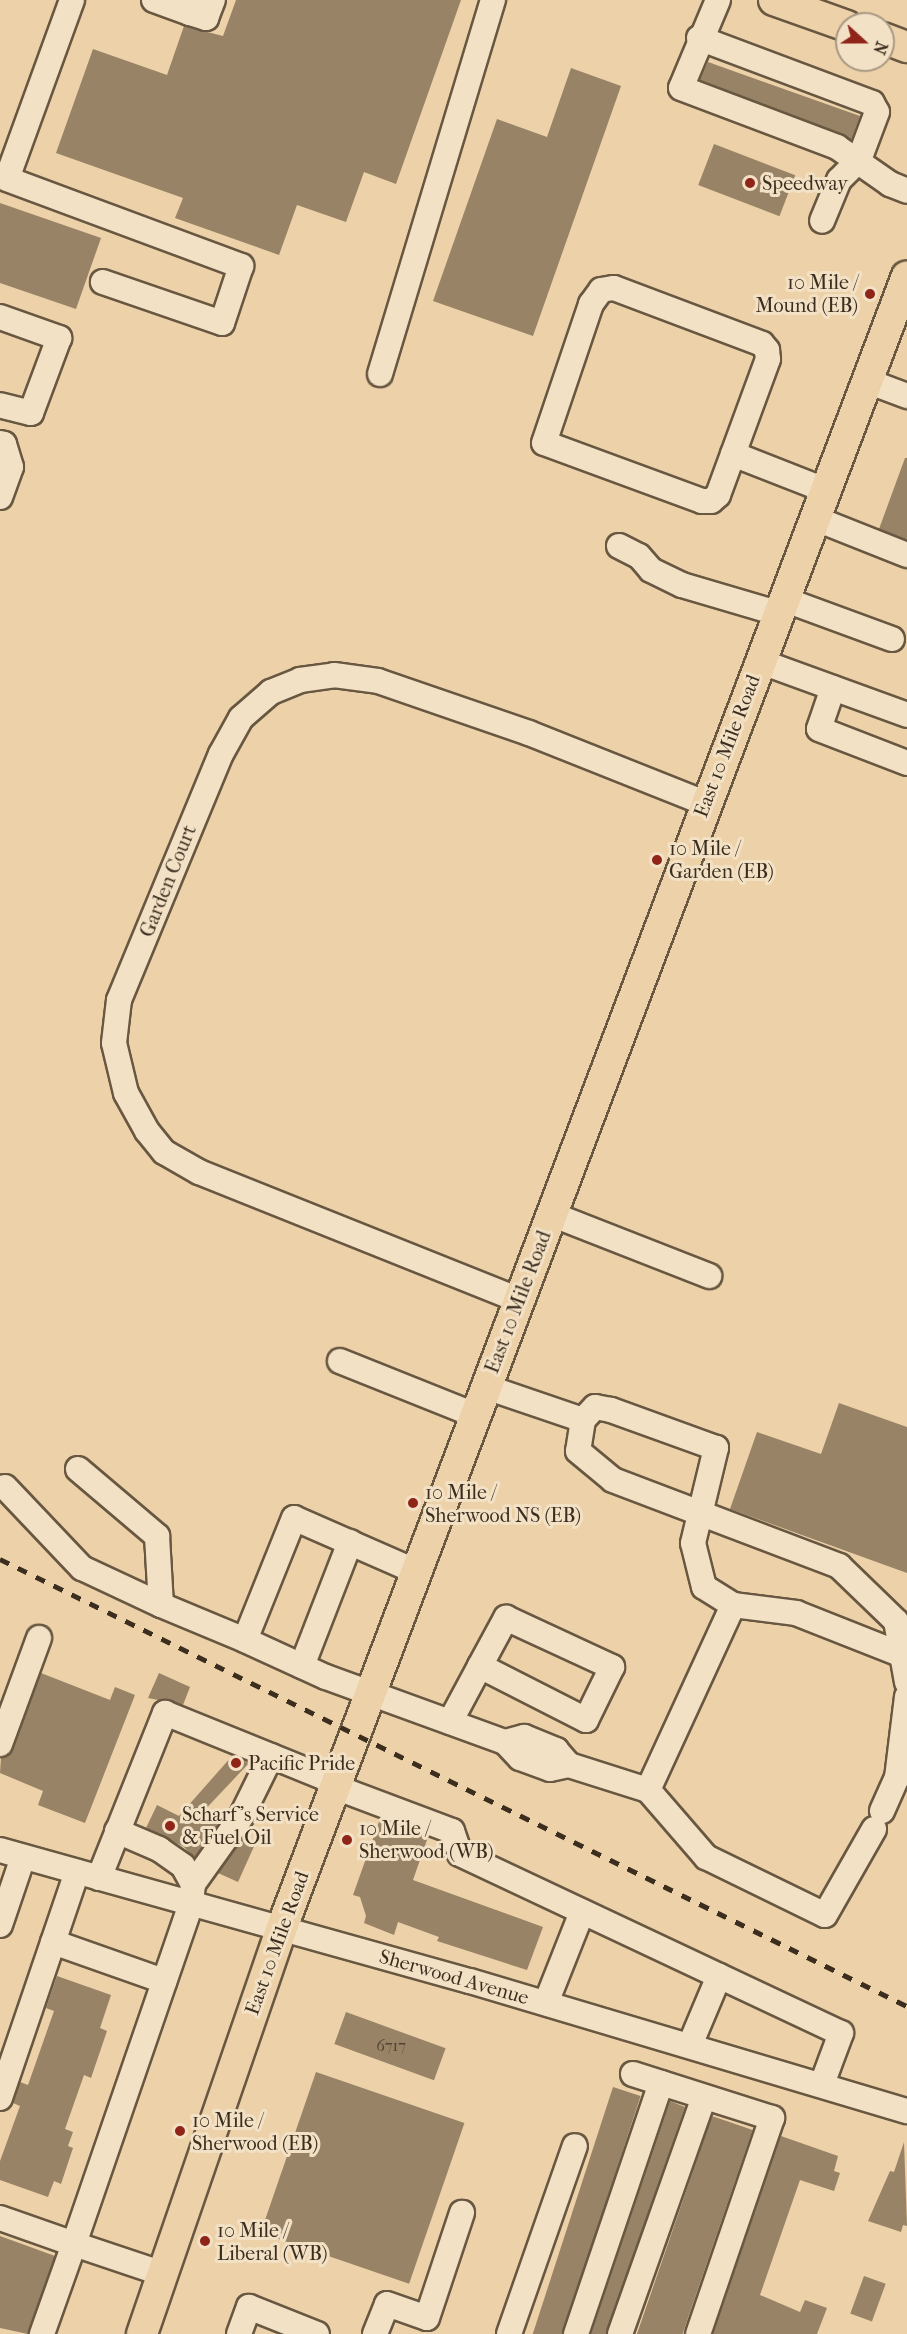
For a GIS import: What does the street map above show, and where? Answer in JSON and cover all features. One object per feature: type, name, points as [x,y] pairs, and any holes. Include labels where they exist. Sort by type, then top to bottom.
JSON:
[{"type":"main road","points":[[774,0],[835,22]]},
{"type":"main road","name":"East 10 Mile Road","points":[[142,2334],[281,1930],[705,803],[906,280]]},
{"type":"street","points":[[72,0],[7,179],[241,266],[222,323],[103,282]]},
{"type":"street","points":[[154,0],[192,7],[206,18],[213,0]]},
{"type":"street","points":[[380,374],[493,0]]},
{"type":"street","points":[[718,0],[699,38],[681,88],[837,147],[859,160],[890,184],[907,191]]},
{"type":"street","points":[[699,38],[872,103],[877,112],[859,160],[839,180],[822,221]]},
{"type":"street","points":[[614,288],[762,345],[767,350],[768,359],[733,454],[718,495],[702,501],[544,443],[591,304],[601,290],[614,288]]},
{"type":"street","points":[[0,317],[59,338],[31,414],[0,405]]},
{"type":"street","points":[[867,381],[907,396]]},
{"type":"street","points":[[0,443],[4,444],[10,467],[0,497]]},
{"type":"street","points":[[733,454],[825,490]]},
{"type":"street","points":[[814,518],[907,555]]},
{"type":"street","points":[[619,546],[639,556],[651,570],[682,585],[780,606],[892,639]]},
{"type":"street","points":[[759,662],[907,715]]},
{"type":"street","name":"Garden Court","points":[[519,1299],[199,1172],[164,1152],[147,1131],[126,1093],[114,1044],[119,1000],[220,754],[241,718],[271,692],[300,680],[334,675],[378,681],[529,733],[705,803]]},
{"type":"street","points":[[833,688],[819,729],[907,763]]},
{"type":"street","points":[[551,1214],[709,1276]]},
{"type":"street","points":[[340,1361],[476,1415]]},
{"type":"street","points":[[486,1387],[583,1420]]},
{"type":"street","points":[[902,1655],[796,1613],[733,1605],[704,1587],[693,1543],[700,1511],[716,1448],[610,1410],[595,1407],[583,1420],[578,1451],[613,1480],[700,1511],[839,1566],[896,1621],[907,1682]]},
{"type":"street","points":[[78,1469],[157,1536],[160,1605]]},
{"type":"street","points":[[5,1487],[82,1568],[160,1605],[302,1666],[505,1742],[524,1737],[556,1749],[568,1765],[648,1790],[706,1857],[825,1915],[878,1820],[897,1778],[907,1697]]},
{"type":"street","points":[[245,1640],[294,1518],[417,1572]]},
{"type":"street","points":[[302,1666],[350,1542]]},
{"type":"street","points":[[648,1790],[733,1605]]},
{"type":"street","points":[[450,1722],[480,1666],[506,1618],[612,1667],[586,1720],[480,1666]]},
{"type":"street","points":[[0,1744],[39,1638]]},
{"type":"street","points":[[0,2098],[53,1942],[88,1875],[117,1831],[165,1713],[452,1831],[460,1854],[841,2033],[822,2084]]},
{"type":"street","points":[[42,2334],[192,1894],[241,1817],[272,1756]]},
{"type":"street","points":[[117,1831],[159,1850],[183,1866],[192,1894]]},
{"type":"street","name":"Sherwood Avenue","points":[[0,1850],[88,1875],[192,1894],[281,1930],[546,2003],[907,2111]]},
{"type":"street","points":[[0,1925],[23,1857]]},
{"type":"street","points":[[546,2003],[582,1912]]},
{"type":"street","points":[[53,1942],[164,1981]]},
{"type":"street","points":[[690,2045],[718,1976]]},
{"type":"street","points":[[633,2074],[772,2118],[698,2334]]},
{"type":"street","points":[[576,2334],[662,2083]]},
{"type":"street","points":[[620,2334],[704,2097]]},
{"type":"street","points":[[509,2334],[574,2146]]},
{"type":"street","points":[[375,2334],[387,2304],[427,2318],[462,2213]]},
{"type":"street","points":[[0,2218],[163,2274]]},
{"type":"street","points":[[239,2334],[249,2307],[317,2334]]},
{"type":"building","points":[[236,0],[461,0],[396,184],[364,172],[346,222],[297,205],[279,255],[175,218],[183,198],[56,153],[93,49],[167,75],[184,26],[223,36]]},
{"type":"building","points":[[708,62],[860,116],[851,140],[700,80]]},
{"type":"building","points":[[571,68],[621,86],[533,336],[433,301],[497,119],[547,137]]},
{"type":"building","points":[[714,144],[795,175],[779,216],[698,185]]},
{"type":"building","points":[[0,203],[101,238],[76,309],[0,283]]},
{"type":"building","points":[[905,458],[907,458],[907,540],[879,529]]},
{"type":"building","points":[[839,1403],[907,1427],[907,1573],[730,1509],[757,1432],[821,1454]]},
{"type":"building","points":[[41,1673],[110,1700],[115,1687],[135,1695],[85,1823],[38,1805],[43,1791],[0,1773],[1,1758],[13,1749]]},
{"type":"building","points":[[159,1673],[190,1687],[183,1705],[148,1698]]},
{"type":"building","points":[[232,1756],[249,1763],[199,1816],[218,1825],[194,1858],[184,1847],[146,1828],[157,1805],[179,1816]]},
{"type":"building","points":[[380,1819],[428,1837],[413,1880],[543,1927],[527,1970],[437,1941],[439,1937],[398,1922],[394,1935],[364,1923],[366,1916],[360,1897],[353,1895]]},
{"type":"building","points":[[244,1837],[256,1842],[238,1882],[218,1873]]},
{"type":"building","points":[[57,1976],[111,1995],[100,2028],[107,2031],[91,2078],[84,2075],[65,2129],[73,2132],[68,2146],[73,2148],[61,2184],[54,2181],[48,2197],[0,2180],[0,2161],[20,2106],[13,2103],[20,2082],[28,2085],[54,2011],[46,2008]]},
{"type":"building","points":[[346,2012],[446,2048],[434,2080],[334,2044]]},
{"type":"building","points":[[316,2072],[464,2123],[409,2284],[261,2233]]},
{"type":"building","points":[[613,2087],[641,2096],[563,2334],[533,2334]]},
{"type":"building","points":[[670,2101],[685,2107],[606,2334],[591,2334]]},
{"type":"building","points":[[712,2116],[753,2130],[682,2334],[637,2334]]},
{"type":"building","points":[[781,2136],[838,2156],[834,2171],[840,2173],[834,2191],[800,2180],[760,2295],[800,2312],[805,2300],[827,2308],[817,2334],[713,2334]]},
{"type":"building","points":[[904,2142],[907,2226],[903,2225],[901,2232],[868,2221],[890,2171],[894,2172]]},
{"type":"building","points":[[0,2236],[55,2256],[28,2334],[0,2328]]},
{"type":"building","points":[[864,2276],[886,2284],[872,2321],[850,2314]]},
{"type":"railway","points":[[0,1559],[907,2006]]},
{"type":"place","name":"Speedway","points":[[750,183]]},
{"type":"place","name":"10 Mile / Mound (EB)","points":[[870,294]]},
{"type":"place","name":"10 Mile / Garden (EB)","points":[[657,860]]},
{"type":"place","name":"10 Mile / Sherwood NS (EB)","points":[[413,1503]]},
{"type":"place","name":"Pacific Pride","points":[[236,1763]]},
{"type":"place","name":"Scharf's Service & Fuel Oil","points":[[170,1826]]},
{"type":"place","name":"10 Mile / Sherwood (WB)","points":[[347,1840]]},
{"type":"place","name":"10 Mile / Sherwood (EB)","points":[[180,2131]]},
{"type":"place","name":"10 Mile / Liberal (WB)","points":[[205,2241]]}]
